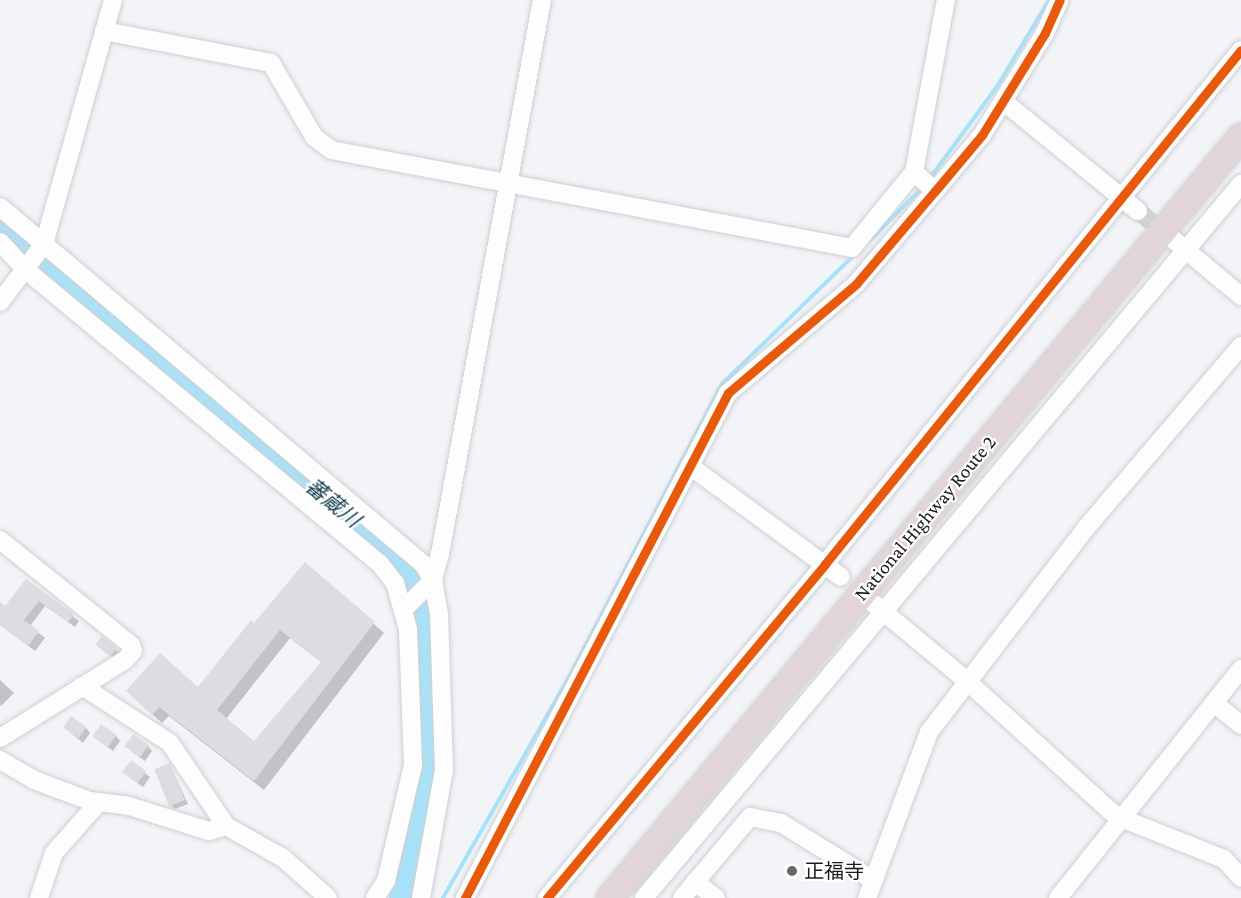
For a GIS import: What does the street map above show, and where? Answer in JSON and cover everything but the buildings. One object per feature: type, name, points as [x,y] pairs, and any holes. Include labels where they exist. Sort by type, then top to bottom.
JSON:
[{"type":"highway","name":"National Highway Route 2","points":[[610,898],[1241,137]]},
{"type":"street","points":[[0,302],[44,244],[113,0]]},
{"type":"street","points":[[408,607],[432,581],[509,185],[542,0]]},
{"type":"street","points":[[104,31],[271,63],[314,137],[331,150],[852,248],[914,172],[946,0]]},
{"type":"street","points":[[465,898],[728,393],[856,284],[935,191],[982,135],[1045,33],[1060,0]]},
{"type":"street","points":[[547,898],[825,564],[1120,196],[1241,50]]},
{"type":"street","points":[[1003,101],[1138,211]]},
{"type":"street","points":[[914,172],[935,191]]},
{"type":"street","points":[[645,898],[887,612],[1241,184]]},
{"type":"street","points":[[0,207],[295,456],[409,548],[432,581],[439,613],[444,770],[421,898]]},
{"type":"street","points":[[1169,236],[1241,296]]},
{"type":"street","points":[[0,242],[380,564],[395,584],[408,607],[413,765],[386,881],[375,898]]},
{"type":"street","points":[[867,898],[929,732],[1086,528],[1241,346]]},
{"type":"street","points":[[278,476],[295,456]]},
{"type":"street","points":[[690,466],[841,577]]},
{"type":"street","points":[[0,540],[131,645],[133,651],[125,660],[0,738]]},
{"type":"street","points":[[867,598],[887,612],[968,682],[1121,818],[1224,858],[1241,878]]},
{"type":"street","points":[[1058,898],[1241,669]]},
{"type":"street","points":[[82,686],[170,743],[226,826],[283,858],[328,898]]},
{"type":"street","points":[[1214,703],[1241,725]]},
{"type":"street","points":[[0,760],[34,780],[99,801],[129,806],[209,831],[226,826]]},
{"type":"street","points":[[39,898],[54,853],[99,801]]},
{"type":"street","points":[[682,898],[750,817],[781,823],[873,880]]},
{"type":"street","points":[[695,882],[716,898]]},
{"type":"waterway","points":[[930,178],[998,85],[1049,0]]},
{"type":"waterway","points":[[869,241],[923,187]]},
{"type":"waterway","name":"蕃蔵川","points":[[0,223],[331,503],[404,559],[414,582],[420,621],[426,757],[401,898]]},
{"type":"waterway","points":[[443,898],[573,670],[722,384],[855,254]]},
{"type":"tunnel","points":[[1138,211],[1169,236]]},
{"type":"cycle path","points":[[465,898],[728,393],[856,284],[935,191],[982,135],[1045,33],[1060,0]]},
{"type":"cycle path","points":[[547,898],[825,564],[1241,50]]},
{"type":"place","name":"正福寺","points":[[792,871]]}]
